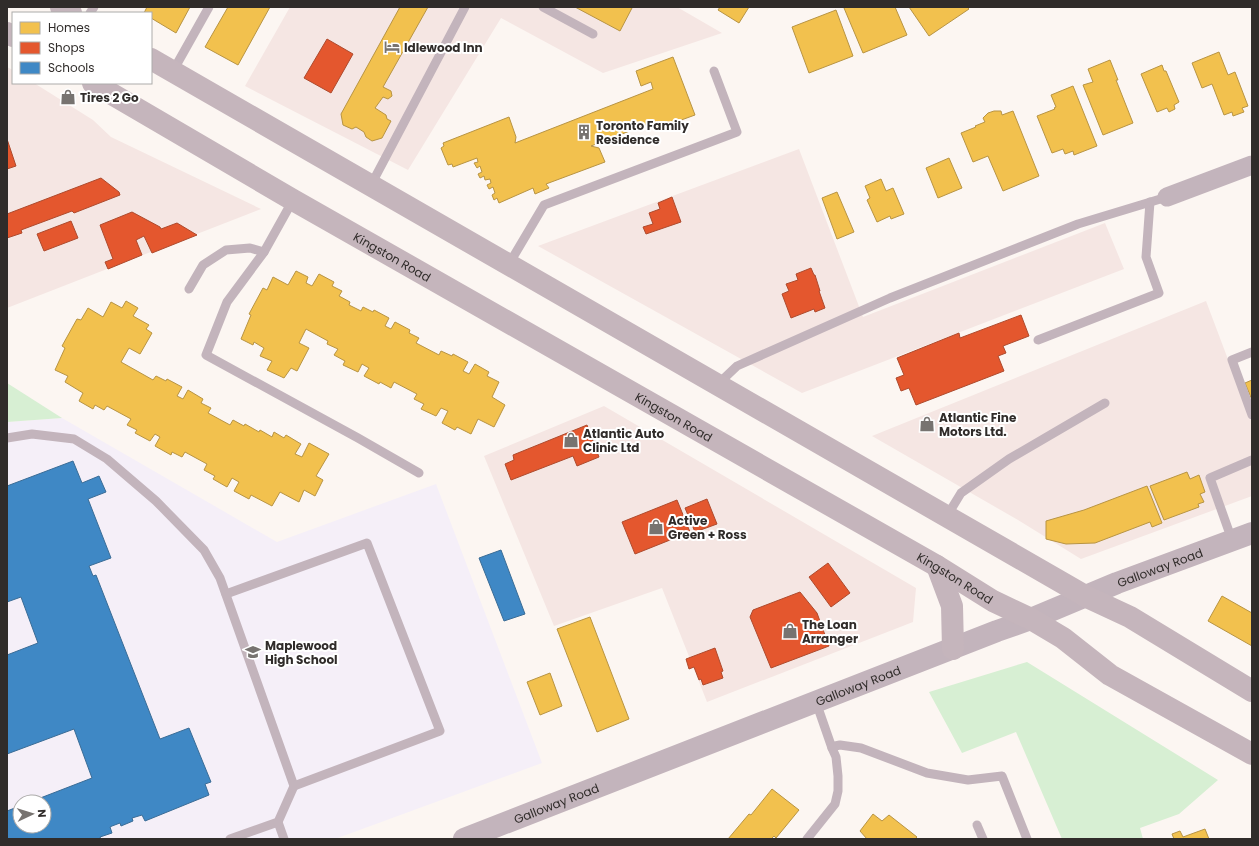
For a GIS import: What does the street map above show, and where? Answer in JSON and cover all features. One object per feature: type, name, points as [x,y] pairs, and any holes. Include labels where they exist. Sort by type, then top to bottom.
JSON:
[{"type":"main road","points":[[152,60],[1087,596],[1130,617],[1252,691]]},
{"type":"main road","name":"Kingston Road","points":[[95,84],[293,200],[937,566],[994,601],[1031,619],[1063,638],[1110,675],[1252,754]]},
{"type":"main road","points":[[937,566],[952,606],[953,649]]},
{"type":"street","points":[[1158,200],[1252,165]]},
{"type":"street","name":"Galloway Road","points":[[464,839],[1031,619],[1117,583],[1246,536]]},
{"type":"lane","points":[[173,71],[209,7]]},
{"type":"lane","points":[[370,185],[465,7]]},
{"type":"lane","points":[[543,7],[593,34]]},
{"type":"lane","points":[[509,264],[544,205],[737,132],[714,71]]},
{"type":"lane","points":[[293,200],[264,252],[227,302],[206,355],[419,473]]},
{"type":"lane","points":[[717,385],[737,366],[890,298],[1078,224],[1158,200],[1146,257],[1159,293],[1038,340]]},
{"type":"lane","points":[[190,289],[204,265],[226,250],[250,248],[264,252]]},
{"type":"lane","points":[[1252,352],[1232,360],[1252,415]]},
{"type":"lane","points":[[947,516],[961,493],[1009,458],[1105,403]]},
{"type":"lane","points":[[7,438],[32,434],[74,440],[107,459],[156,501],[204,550],[220,578],[294,786],[278,822],[284,839]]},
{"type":"lane","points":[[1246,536],[1210,478],[1252,460]]},
{"type":"lane","points":[[226,594],[368,543],[440,731],[294,786]]},
{"type":"lane","points":[[807,839],[837,801],[838,786],[836,757],[816,702]]},
{"type":"lane","points":[[832,748],[840,745],[861,748],[927,773],[968,780],[1002,776],[1027,839]]},
{"type":"lane","points":[[230,839],[278,822]]},
{"type":"lane","points":[[977,825],[983,839]]},
{"type":"shaded area","points":[[290,7],[677,7],[722,33],[603,73],[501,18],[408,170],[245,86]]},
{"type":"shaded area","points":[[7,67],[12,70],[12,84],[36,84],[93,120],[111,137],[261,209],[7,308]]},
{"type":"shaded area","points":[[799,149],[863,317],[1105,223],[1124,269],[802,393],[538,246]]},
{"type":"shaded area","points":[[1206,301],[1252,423],[1252,496],[1081,559],[1018,520],[872,436]]},
{"type":"shaded area","points":[[604,406],[916,588],[913,622],[707,702],[662,588],[554,626],[484,456]]},
{"type":"shaded area","name":"Maplewood High School","points":[[62,418],[277,542],[436,484],[542,763],[335,839],[7,839],[7,422]]},
{"type":"green space","points":[[7,383],[62,418],[7,422]]},
{"type":"green space","points":[[1027,662],[1218,780],[1179,814],[1140,828],[1143,839],[1062,839],[1016,732],[962,753],[929,692]]},
{"type":"building: Homes","points":[[147,7],[190,7],[176,33],[152,19],[152,12],[144,12]]},
{"type":"building: Homes","points":[[228,7],[270,7],[238,65],[205,47]]},
{"type":"building: Homes","name":"Idlewood Inn","points":[[400,7],[428,7],[383,87],[391,91],[392,96],[388,99],[383,97],[375,108],[386,115],[387,119],[391,121],[382,138],[372,141],[366,137],[364,132],[356,127],[352,129],[343,125],[341,114]]},
{"type":"building: Homes","points":[[575,7],[631,7],[632,8],[620,31]]},
{"type":"building: Homes","points":[[720,7],[749,7],[739,23],[718,10]]},
{"type":"building: Homes","points":[[895,7],[907,35],[863,53],[844,8]]},
{"type":"building: Homes","points":[[909,7],[967,7],[969,9],[929,36]]},
{"type":"building: Homes","points":[[836,10],[853,56],[809,73],[792,27]]},
{"type":"building: Homes","points":[[1219,52],[1228,75],[1235,72],[1248,106],[1242,108],[1244,112],[1233,116],[1232,112],[1224,115],[1212,84],[1202,88],[1192,63]]},
{"type":"building: Homes","name":"Toronto Family Residence","points":[[673,57],[695,115],[673,123],[672,121],[656,128],[653,122],[591,146],[599,148],[605,162],[546,184],[549,188],[535,194],[533,188],[499,203],[497,198],[494,200],[492,195],[495,193],[493,187],[489,189],[487,185],[491,183],[490,179],[485,180],[484,176],[480,178],[478,174],[482,172],[480,166],[477,168],[474,163],[478,162],[477,158],[453,167],[452,164],[448,165],[441,148],[444,146],[443,143],[509,117],[516,137],[515,143],[653,89],[651,82],[641,86],[636,71]]},
{"type":"building: Homes","points":[[1110,60],[1118,80],[1116,80],[1133,123],[1103,135],[1083,85],[1093,82],[1088,69]]},
{"type":"building: Homes","points":[[1162,65],[1179,102],[1174,105],[1175,109],[1169,112],[1167,108],[1157,112],[1141,74]]},
{"type":"building: Homes","points":[[1073,86],[1097,146],[1074,155],[1073,151],[1065,154],[1063,149],[1052,153],[1037,116],[1055,109],[1054,108],[1056,107],[1051,95]]},
{"type":"building: Homes","points":[[1001,111],[1002,115],[1013,111],[1039,176],[1003,191],[988,156],[973,162],[961,133],[985,122],[983,118],[988,113]]},
{"type":"building: Homes","points":[[949,158],[962,188],[938,198],[926,168]]},
{"type":"building: Homes","points":[[881,179],[886,191],[893,188],[904,214],[891,219],[890,216],[877,222],[867,200],[870,198],[865,186]]},
{"type":"building: Homes","points":[[837,192],[854,232],[837,239],[822,198]]},
{"type":"building: Homes","points":[[296,271],[308,277],[306,283],[312,286],[319,274],[334,282],[332,286],[342,291],[339,296],[350,302],[349,305],[361,311],[363,307],[373,312],[374,310],[389,318],[385,326],[391,329],[395,322],[410,330],[409,333],[419,338],[416,343],[439,355],[441,351],[452,356],[453,354],[468,362],[463,371],[469,374],[475,364],[489,372],[487,376],[499,382],[492,397],[505,405],[494,427],[478,419],[471,434],[457,427],[455,430],[442,423],[448,411],[441,408],[436,416],[421,409],[424,404],[414,399],[417,394],[394,382],[391,388],[380,382],[379,384],[364,376],[369,368],[362,364],[358,372],[343,365],[345,361],[334,355],[338,349],[327,344],[328,341],[306,329],[299,343],[309,348],[297,371],[291,368],[284,378],[267,370],[272,361],[260,356],[264,348],[254,342],[253,345],[241,339],[251,315],[249,314],[263,288],[267,290],[273,277],[288,285]]},
{"type":"building: Homes","points":[[126,301],[138,308],[133,316],[149,325],[146,329],[152,333],[140,354],[129,348],[121,362],[153,380],[156,376],[166,381],[167,379],[182,387],[177,396],[183,399],[188,390],[203,399],[201,403],[211,408],[208,413],[230,425],[233,420],[244,426],[245,424],[259,432],[260,430],[272,437],[274,432],[284,438],[286,435],[301,444],[295,454],[302,457],[309,443],[329,454],[316,476],[323,480],[315,496],[304,490],[299,502],[280,492],[272,506],[251,495],[249,499],[234,491],[239,482],[232,478],[227,487],[213,479],[215,476],[204,470],[207,464],[185,452],[182,457],[172,452],[171,455],[155,446],[160,437],[155,434],[150,441],[135,433],[137,430],[127,425],[131,419],[107,406],[104,410],[95,405],[93,409],[79,401],[83,393],[65,382],[68,376],[55,370],[65,348],[62,346],[77,319],[81,320],[88,308],[103,317],[111,302],[122,308]]},
{"type":"building: Homes","points":[[1252,380],[1252,400],[1245,383]]},
{"type":"building: Homes","points":[[1187,472],[1190,479],[1199,475],[1205,492],[1200,494],[1204,502],[1198,504],[1199,507],[1164,520],[1150,486]]},
{"type":"building: Homes","points":[[1147,486],[1162,523],[1152,527],[1150,522],[1095,543],[1066,544],[1046,539],[1046,521],[1084,510]]},
{"type":"building: Homes","points":[[1222,596],[1252,613],[1252,646],[1208,621]]},
{"type":"building: Homes","points":[[590,617],[629,719],[597,732],[557,629]]},
{"type":"building: Homes","points":[[550,673],[562,706],[540,715],[527,682]]},
{"type":"building: Homes","points":[[772,789],[799,810],[776,838],[774,836],[771,839],[728,839],[749,814],[751,815]]},
{"type":"building: Homes","points":[[873,814],[882,821],[889,815],[917,837],[915,839],[867,839],[860,831]]},
{"type":"building: Homes","points":[[1205,829],[1209,839],[1174,839],[1172,834],[1180,831],[1183,837]]},
{"type":"building: Shops","points":[[327,39],[353,54],[331,93],[304,78]]},
{"type":"building: Shops","points":[[7,139],[16,166],[7,169]]},
{"type":"building: Shops","points":[[101,178],[119,192],[120,195],[74,213],[72,211],[21,230],[22,233],[7,238],[7,214]]},
{"type":"building: Shops","points":[[672,197],[681,222],[646,234],[643,227],[653,224],[649,213],[660,209],[658,203]]},
{"type":"building: Shops","points":[[132,212],[160,227],[161,229],[177,223],[197,235],[152,253],[144,236],[136,240],[142,255],[108,269],[105,262],[113,259],[100,225]]},
{"type":"building: Shops","points":[[71,221],[78,238],[44,251],[37,234]]},
{"type":"building: Shops","points":[[811,268],[815,275],[825,308],[815,312],[814,309],[791,318],[782,294],[789,291],[786,284],[798,280],[796,274]]},
{"type":"building: Shops","points":[[1021,315],[1029,336],[1003,346],[1006,353],[998,356],[1004,371],[916,405],[909,388],[901,391],[896,378],[904,375],[897,358],[959,333],[960,338]]},
{"type":"building: Shops","name":"Atlantic Auto Clinic Ltd","points":[[587,425],[599,457],[577,466],[573,456],[511,480],[505,464],[514,460],[513,455]]},
{"type":"building: Shops","points":[[707,499],[717,524],[695,532],[685,508]]},
{"type":"building: Shops","name":"Active Green + Ross","points":[[677,500],[690,532],[635,554],[622,522]]},
{"type":"building: Shops","points":[[828,563],[850,593],[831,607],[809,577]]},
{"type":"building: Shops","name":"The Loan Arranger","points":[[800,592],[817,613],[829,646],[771,668],[750,617],[753,610]]},
{"type":"building: Shops","points":[[715,648],[723,671],[721,672],[723,678],[703,685],[701,679],[699,680],[694,667],[689,669],[686,659]]},
{"type":"building: Schools","points":[[73,461],[82,483],[99,476],[106,492],[88,499],[111,558],[89,566],[93,576],[96,575],[160,739],[189,728],[211,782],[205,784],[209,795],[145,821],[142,815],[132,818],[133,821],[121,826],[120,823],[112,826],[110,827],[112,833],[100,837],[101,839],[7,839],[7,811],[12,809],[12,834],[52,834],[52,794],[51,794],[92,778],[74,729],[7,754],[7,655],[38,643],[21,597],[7,602],[7,486]]},
{"type":"building: Schools","points":[[501,550],[525,614],[504,621],[479,558]]},
{"type":"place","name":"Idlewood Inn","points":[[392,47]]},
{"type":"place","name":"Tires 2 Go","points":[[68,97]]},
{"type":"place","name":"Toronto Family Residence","points":[[584,132]]},
{"type":"place","name":"Atlantic Fine Motors Ltd.","points":[[927,424]]},
{"type":"place","name":"Atlantic Auto Clinic Ltd","points":[[571,440]]},
{"type":"place","name":"Active Green + Ross","points":[[656,527]]},
{"type":"place","name":"The Loan Arranger","points":[[790,631]]},
{"type":"place","name":"Maplewood High School","points":[[253,652]]}]
